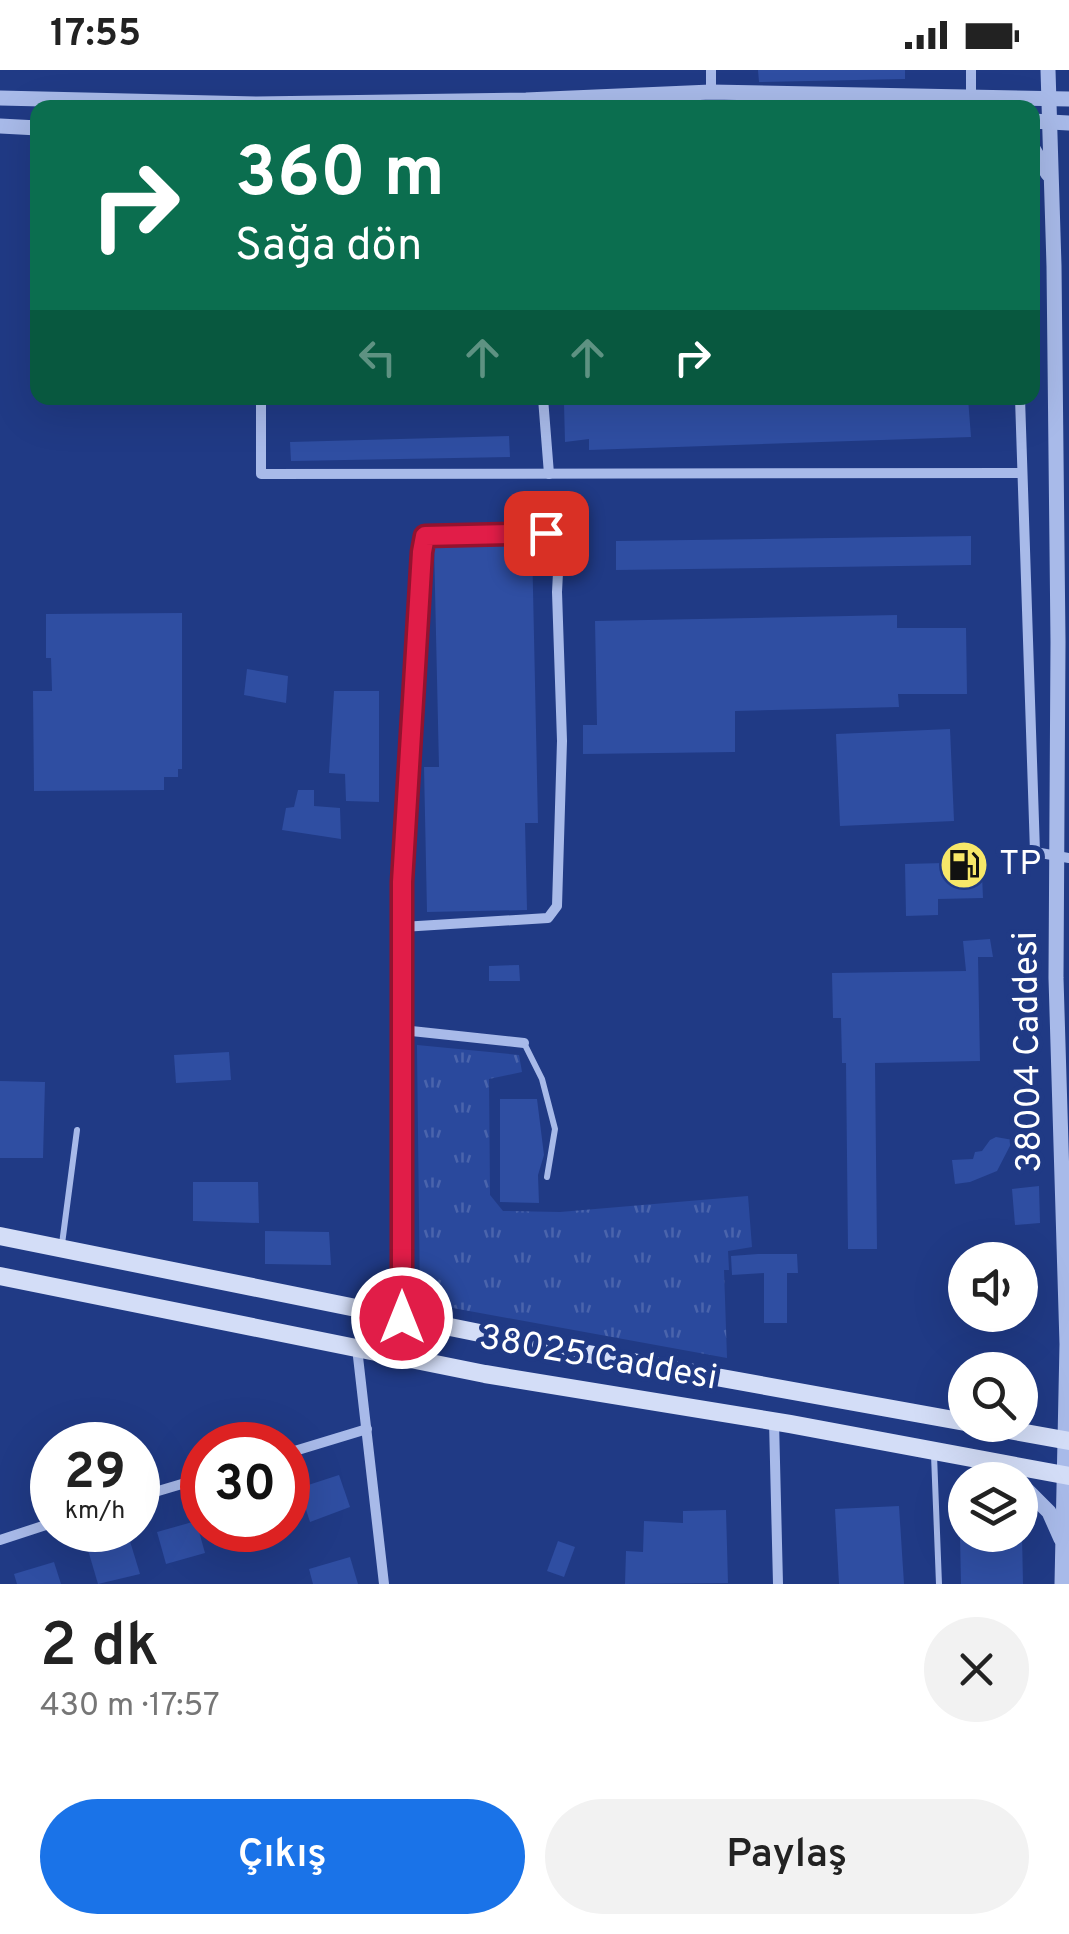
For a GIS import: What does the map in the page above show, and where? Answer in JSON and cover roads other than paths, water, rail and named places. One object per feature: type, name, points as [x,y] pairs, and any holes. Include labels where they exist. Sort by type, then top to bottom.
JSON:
[{"type":"main road","name":"38025 Caddesi","points":[[0,1236],[402,1318],[948,1419]]},
{"type":"main road","name":"38025 Caddesi","points":[[0,1276],[485,1374],[774,1421],[1066,1476]]},
{"type":"main road","points":[[1038,1436],[1067,1441]]},
{"type":"street","points":[[711,70],[711,92]]},
{"type":"street","points":[[971,70],[971,97]]},
{"type":"street","name":"38004 Caddesi","points":[[1048,70],[1048,99],[1040,121],[1050,160],[1063,496],[1063,858],[1056,978],[1066,1209],[1067,1441],[1062,1584]]},
{"type":"street","points":[[526,100],[711,92],[1069,99]]},
{"type":"street","points":[[0,98],[86,100]]},
{"type":"street","points":[[1040,121],[1069,123]]},
{"type":"street","points":[[0,126],[30,128]]},
{"type":"street","points":[[1040,160],[1051,178]]},
{"type":"street","points":[[260,405],[260,474],[1022,473]]},
{"type":"street","points":[[543,405],[549,474]]},
{"type":"street","points":[[1020,405],[1034,852],[1063,858]]},
{"type":"street","points":[[402,927],[548,918],[557,906],[562,796],[559,553],[555,539],[546,533],[425,536],[402,882],[402,927],[402,1318]]},
{"type":"street","points":[[402,1030],[524,1043]]},
{"type":"street","points":[[358,1348],[384,1584]]},
{"type":"street","points":[[774,1421],[778,1584]]},
{"type":"street","points":[[310,1447],[367,1430]]},
{"type":"street","points":[[976,1459],[981,1462]]},
{"type":"street","points":[[1038,1502],[1049,1512],[1063,1544]]},
{"type":"street","points":[[0,1540],[30,1531]]},
{"type":"lane","points":[[524,1043],[542,1078],[555,1128],[547,1177]]},
{"type":"lane","points":[[62,1250],[76,1130]]},
{"type":"lane","points":[[934,1451],[938,1584]]},
{"type":"place","name":"TP","points":[[964,865]]}]
